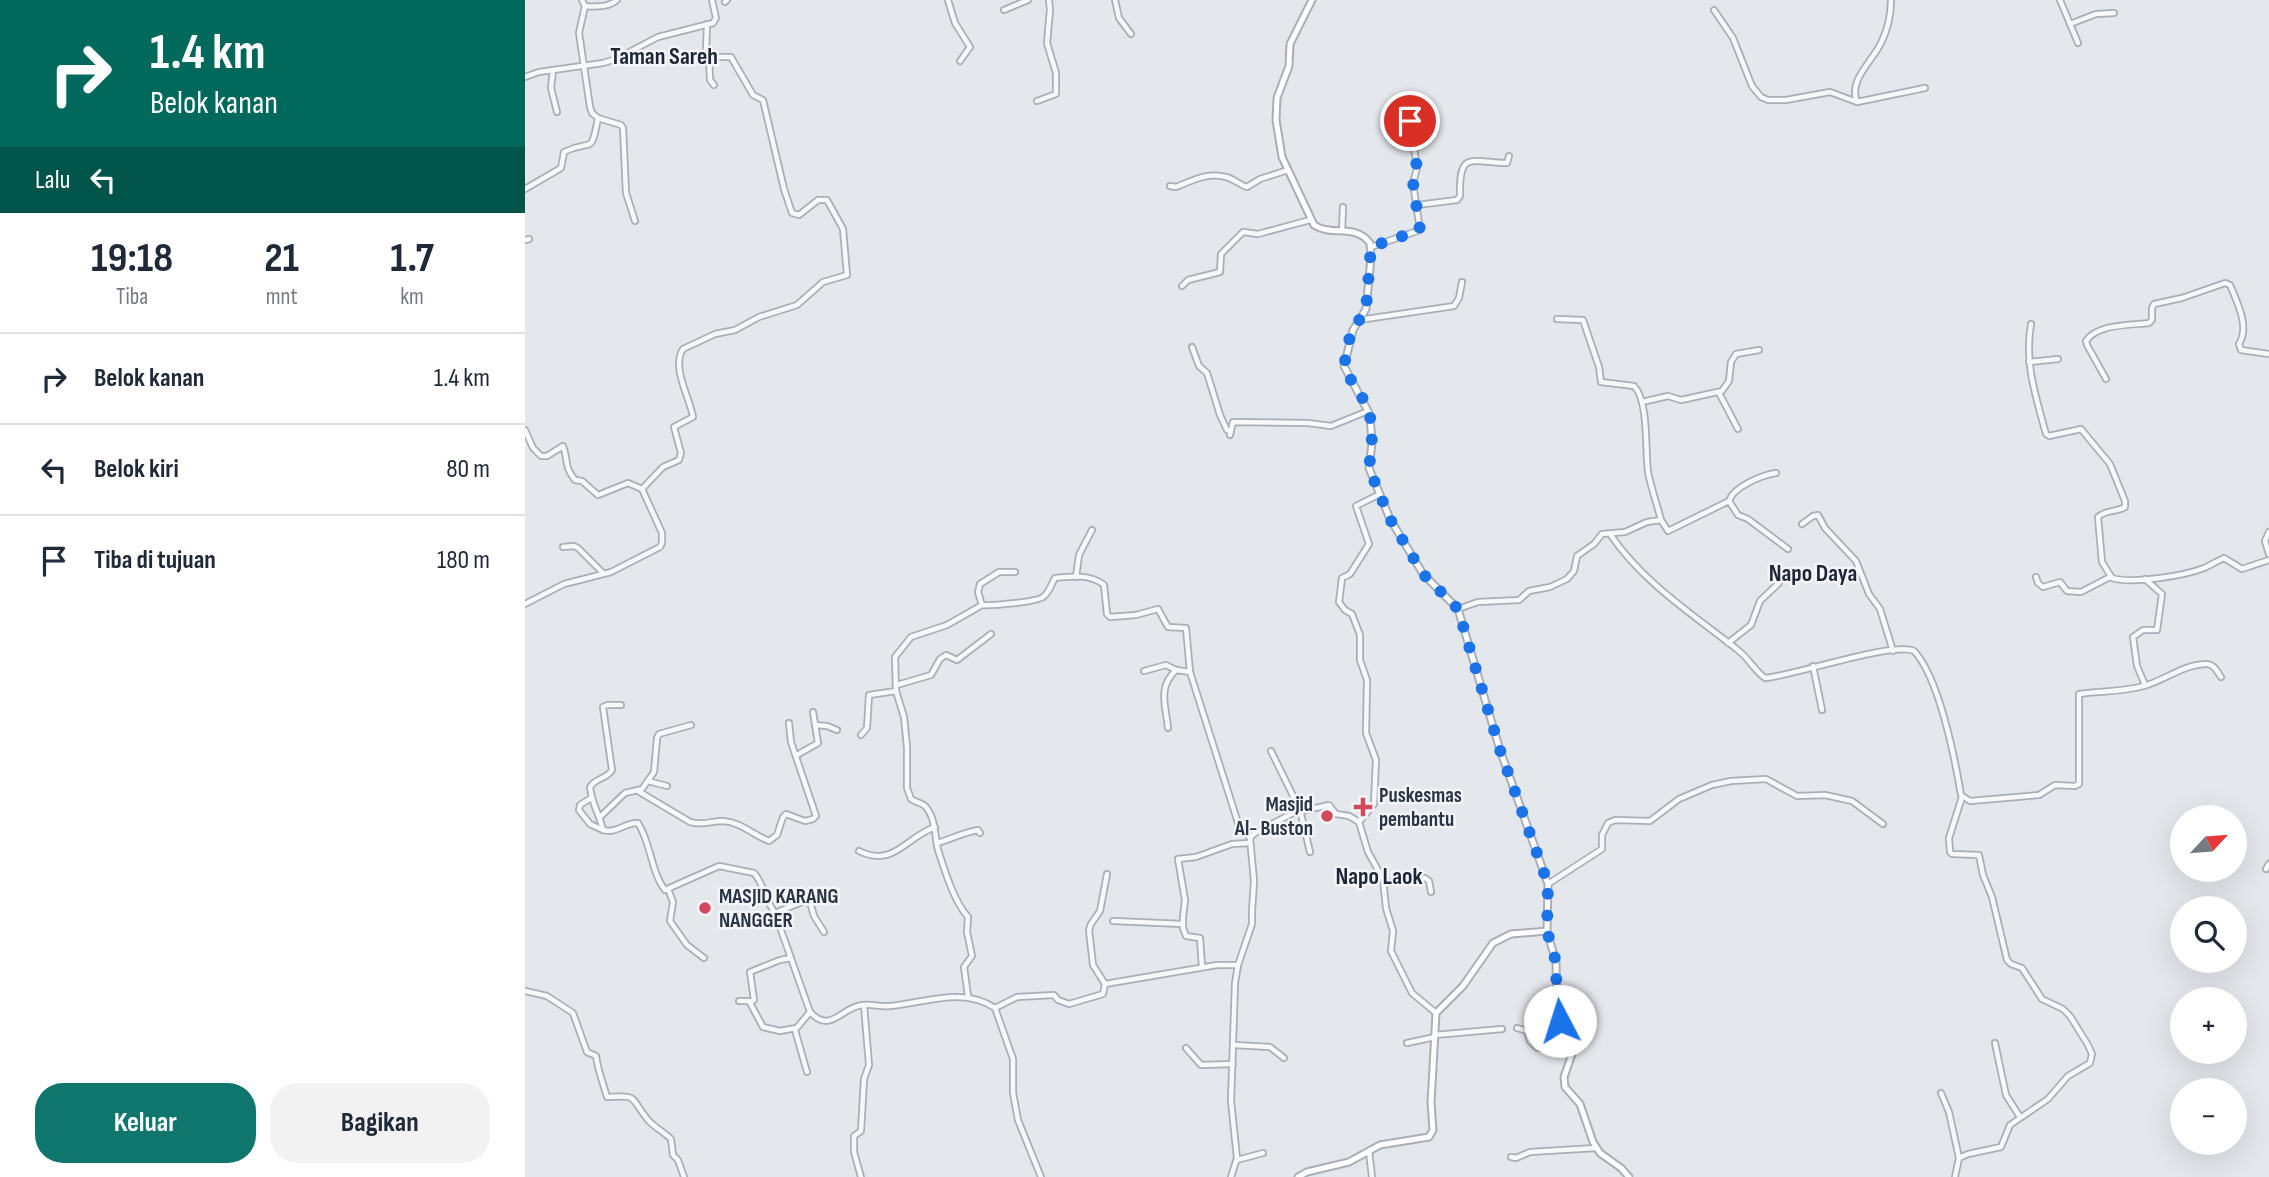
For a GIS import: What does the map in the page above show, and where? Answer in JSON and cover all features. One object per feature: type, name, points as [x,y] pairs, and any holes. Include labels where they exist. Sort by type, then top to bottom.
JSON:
[{"type":"street","points":[[582,0],[585,6],[579,33],[591,111],[598,118],[623,128],[626,193],[635,221]]},
{"type":"street","points":[[585,6],[609,5],[617,0]]},
{"type":"street","points":[[525,77],[616,59],[658,37],[713,23],[716,18],[712,0]]},
{"type":"street","points":[[948,0],[955,23],[970,47],[960,61]]},
{"type":"street","points":[[1004,10],[1028,0]]},
{"type":"street","points":[[1037,100],[1056,94],[1056,73],[1047,43],[1049,0]]},
{"type":"street","points":[[1115,0],[1119,19],[1131,34]]},
{"type":"street","points":[[1312,0],[1290,44],[1289,66],[1277,98],[1276,120],[1282,157],[1310,220],[1320,229],[1358,232],[1367,238],[1371,247],[1368,302],[1347,345],[1344,366],[1368,410],[1372,443],[1369,468],[1390,519],[1423,574],[1458,609],[1500,750],[1548,884],[1547,931],[1556,962],[1557,1014],[1573,1041],[1572,1054],[1564,1077],[1565,1084],[1582,1108],[1597,1148],[1629,1177]]},
{"type":"street","points":[[1857,102],[1855,86],[1882,41],[1891,13],[1891,0]]},
{"type":"street","points":[[2060,0],[2078,43]]},
{"type":"street","points":[[1714,10],[1733,38],[1752,86],[1761,97],[1768,100],[1786,100],[1830,92],[1857,102],[1925,88]]},
{"type":"street","points":[[2070,24],[2092,16],[2114,13]]},
{"type":"street","points":[[707,24],[706,51],[714,85]]},
{"type":"street","points":[[642,489],[663,467],[679,460],[681,453],[674,427],[693,417],[680,370],[680,354],[683,349],[715,334],[735,330],[759,317],[797,305],[824,282],[845,277],[847,273],[843,229],[827,200],[818,200],[799,215],[792,213],[763,100],[753,95],[731,57],[709,57]]},
{"type":"street","points":[[553,70],[551,88],[557,112]]},
{"type":"street","points":[[525,189],[561,168],[567,149],[592,144],[598,118]]},
{"type":"street","points":[[1371,247],[1420,230],[1413,183],[1417,168],[1410,121]]},
{"type":"street","points":[[1417,205],[1457,200],[1460,197],[1461,169],[1465,163],[1507,163],[1509,156]]},
{"type":"street","points":[[1170,186],[1176,187],[1189,179],[1213,176],[1225,177],[1247,187],[1260,179],[1288,170]]},
{"type":"street","points":[[1342,230],[1343,207]]},
{"type":"street","points":[[1182,286],[1188,280],[1220,272],[1221,254],[1243,232],[1258,234],[1310,220]]},
{"type":"street","points":[[1359,320],[1454,306],[1459,298],[1462,282]]},
{"type":"street","points":[[2106,379],[2087,345],[2089,336],[2119,324],[2149,323],[2152,320],[2154,304],[2182,298],[2225,283],[2230,285],[2239,306],[2244,334],[2240,348],[2269,354]]},
{"type":"street","points":[[1557,319],[1583,320],[1599,368],[1599,381],[1636,387],[1642,402],[1649,473],[1665,531],[1729,501],[1734,493],[1776,473]]},
{"type":"street","points":[[2031,324],[2028,344],[2032,387],[2047,435],[2081,429],[2110,464],[2125,501],[2125,506],[2121,509],[2103,513],[2098,517],[2101,558],[2110,577]]},
{"type":"street","points":[[1192,347],[1199,366],[1207,373],[1220,415],[1230,433],[1233,422],[1331,426],[1368,410]]},
{"type":"street","points":[[1642,402],[1668,396],[1681,400],[1719,393],[1729,381],[1731,362],[1735,354],[1759,350]]},
{"type":"street","points":[[2029,362],[2058,359]]},
{"type":"street","points":[[1719,393],[1738,429]]},
{"type":"street","points":[[525,430],[533,448],[541,456],[547,456],[563,446],[566,467],[570,474],[598,495],[628,483],[642,489],[664,541],[660,547],[604,574],[564,584],[525,604]]},
{"type":"street","points":[[1359,822],[1374,804],[1376,760],[1366,733],[1368,683],[1360,660],[1360,635],[1352,614],[1339,602],[1342,578],[1350,574],[1369,544],[1356,506],[1380,494]]},
{"type":"street","points":[[1729,501],[1738,515],[1748,519],[1788,549]]},
{"type":"street","points":[[1802,524],[1818,515],[1825,528],[1852,553],[1869,594],[1880,609],[1893,651]]},
{"type":"street","points":[[1458,609],[1478,602],[1519,600],[1529,590],[1561,583],[1574,571],[1577,556],[1594,544],[1602,534],[1625,532],[1642,524],[1661,520]]},
{"type":"street","points":[[1076,577],[1078,558],[1092,530]]},
{"type":"street","points":[[2269,532],[2265,541],[2269,554]]},
{"type":"street","points":[[1610,534],[1637,569],[1751,662],[1765,678],[1814,666],[1911,649],[1922,662],[1940,705],[1962,797],[1949,838],[1949,850],[1952,854],[1979,855],[2007,960],[2022,968],[2042,999],[2065,1010],[2092,1054],[2090,1063],[2067,1076],[2048,1099],[2008,1128],[2001,1147],[1959,1158]]},
{"type":"street","points":[[563,547],[578,548],[604,574]]},
{"type":"street","points":[[2036,577],[2043,587],[2060,582],[2067,591],[2078,592],[2110,577],[2123,581],[2144,579],[2203,569],[2224,558],[2242,569],[2269,560]]},
{"type":"street","points":[[1728,643],[1751,625],[1760,601],[1780,582],[1777,567]]},
{"type":"street","points":[[982,605],[978,585],[999,572],[1015,572]]},
{"type":"street","points":[[968,996],[964,967],[971,957],[968,920],[960,908],[939,855],[935,827],[925,806],[912,801],[907,788],[907,747],[904,717],[896,688],[895,657],[911,637],[947,625],[982,605],[1034,601],[1047,594],[1054,579],[1094,578],[1104,585],[1107,614],[1110,617],[1136,615],[1158,608],[1168,627],[1186,628],[1190,672],[1239,826],[1250,840],[1254,881],[1252,917],[1238,965],[1235,990],[1231,1101],[1237,1160],[1231,1177]]},
{"type":"street","points":[[2144,579],[2162,594],[2157,630],[2143,630],[2133,637],[2137,666],[2145,685]]},
{"type":"street","points":[[861,735],[867,728],[869,695],[931,676],[942,657],[946,655],[957,660],[991,634]]},
{"type":"street","points":[[1962,797],[1972,801],[2039,795],[2055,785],[2077,785],[2080,782],[2079,694],[2100,694],[2145,685],[2186,668],[2207,664],[2221,677]]},
{"type":"street","points":[[1144,671],[1166,665],[1190,672]]},
{"type":"street","points":[[1814,666],[1822,710]]},
{"type":"street","points":[[1168,729],[1163,691],[1170,675],[1176,670]]},
{"type":"street","points":[[603,830],[591,797],[591,785],[612,770],[603,707],[621,705]]},
{"type":"street","points":[[797,755],[817,744],[813,712]]},
{"type":"street","points":[[638,791],[690,822],[697,824],[723,821],[747,828],[769,841],[777,835],[786,814],[805,821],[816,816],[790,737],[789,723]]},
{"type":"street","points":[[600,817],[625,793],[638,791],[648,781],[654,772],[659,734],[691,725]]},
{"type":"street","points":[[815,725],[837,730]]},
{"type":"street","points":[[1271,751],[1300,810],[1310,852]]},
{"type":"street","points":[[1548,884],[1602,849],[1603,832],[1611,821],[1650,821],[1681,798],[1726,782],[1766,779],[1797,796],[1825,795],[1852,801],[1884,824]]},
{"type":"street","points":[[648,781],[667,786]]},
{"type":"street","points":[[591,797],[580,805],[579,810],[590,824],[610,831],[638,823],[663,888],[668,889],[719,866],[751,871],[760,881],[765,898],[775,912],[810,1012],[817,1019],[826,1021],[864,1005],[884,1007],[968,996],[995,1008],[1013,1059],[1013,1093],[1018,1120],[1041,1177]]},
{"type":"street","points":[[1202,967],[1200,938],[1186,936],[1183,924],[1185,900],[1179,858],[1196,857],[1250,840],[1259,829],[1300,810],[1331,805],[1336,814],[1349,816],[1359,822],[1368,852],[1380,870],[1384,883],[1386,908],[1393,930],[1391,951],[1412,993],[1436,1013]]},
{"type":"street","points":[[859,851],[871,857],[889,855],[924,831],[935,827]]},
{"type":"street","points":[[937,843],[958,838],[974,830],[979,833]]},
{"type":"street","points":[[995,1008],[1017,997],[1053,995],[1058,1000],[1071,1004],[1103,994],[1105,984],[1093,965],[1090,930],[1100,911],[1107,874]]},
{"type":"street","points":[[1384,883],[1424,878],[1429,881],[1431,892]]},
{"type":"street","points":[[668,889],[673,902],[670,922],[687,945],[704,958]]},
{"type":"street","points":[[775,912],[809,900],[814,916],[824,932]]},
{"type":"street","points":[[1113,921],[1183,924]]},
{"type":"street","points":[[1298,1177],[1307,1172],[1349,1162],[1384,1144],[1421,1139],[1432,1133],[1436,1013],[1463,986],[1493,943],[1511,934],[1547,931]]},
{"type":"street","points":[[739,1001],[754,1000],[750,972],[791,958]]},
{"type":"street","points":[[1105,984],[1202,967],[1238,965]]},
{"type":"street","points":[[525,991],[547,996],[573,1013],[587,1052],[596,1056],[597,1072],[607,1097],[626,1095],[635,1099],[648,1120],[671,1139],[672,1154],[678,1160],[684,1177]]},
{"type":"street","points":[[750,1002],[763,1027],[780,1031],[796,1028],[810,1012]]},
{"type":"street","points":[[861,1177],[853,1146],[854,1136],[860,1131],[864,1079],[869,1065],[864,1005]]},
{"type":"street","points":[[796,1028],[807,1072]]},
{"type":"street","points":[[1517,1028],[1527,1031],[1530,1041],[1537,1048],[1564,1045],[1573,1041]]},
{"type":"street","points":[[1407,1043],[1435,1036],[1501,1029]]},
{"type":"street","points":[[1995,1043],[2006,1094],[2020,1118]]},
{"type":"street","points":[[1234,1045],[1270,1047],[1285,1058]]},
{"type":"street","points":[[1186,1048],[1201,1065],[1233,1064]]},
{"type":"street","points":[[1550,1052],[1572,1054]]},
{"type":"street","points":[[1941,1093],[1949,1112],[1959,1158],[1955,1177]]},
{"type":"street","points":[[1511,1157],[1516,1158],[1530,1152],[1597,1148]]},
{"type":"street","points":[[1369,1150],[1373,1177]]},
{"type":"street","points":[[1237,1160],[1263,1153]]},
{"type":"place","name":"Puskesmas pembantu","points":[[1363,807]]},
{"type":"place","name":"Masjid Al- Buston","points":[[1327,816]]},
{"type":"place","name":"MASJID KARANG NANGGER","points":[[705,908]]},
{"type":"district","name":"Taman Sareh","points":[[664,56]]},
{"type":"district","name":"Napo Daya","points":[[1813,573]]},
{"type":"district","name":"Napo Laok","points":[[1379,876]]},
{"type":"route","points":[[1410,121],[1417,168],[1413,183],[1420,230],[1371,247],[1368,302],[1347,345],[1344,369],[1370,415],[1372,443],[1369,468],[1390,519],[1423,574],[1458,609],[1500,750],[1548,884],[1547,931],[1556,962],[1557,1014],[1560,1021]]}]
